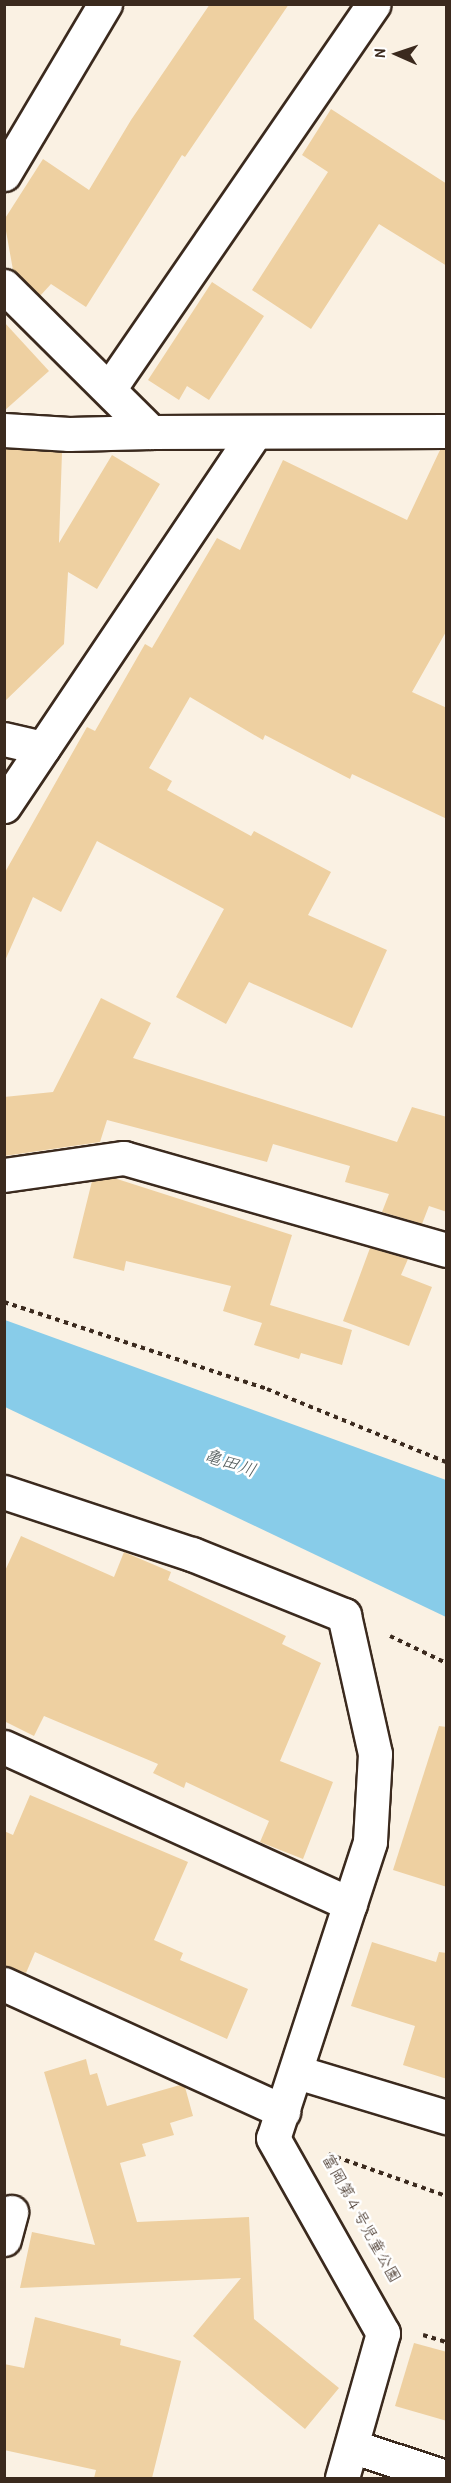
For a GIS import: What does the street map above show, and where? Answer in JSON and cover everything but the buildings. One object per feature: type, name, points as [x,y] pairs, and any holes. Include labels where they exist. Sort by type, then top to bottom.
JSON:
[{"type":"street","points":[[4,174],[105,4]]},
{"type":"street","points":[[109,389],[374,4]]},
{"type":"street","points":[[4,286],[151,432]]},
{"type":"street","points":[[4,430],[69,434],[447,431]]},
{"type":"street","points":[[4,806],[255,433]]},
{"type":"street","points":[[4,739],[43,748]]},
{"type":"street","points":[[4,1175],[124,1158],[447,1250]]},
{"type":"street","points":[[7,1498],[192,1554],[344,1615],[375,1754],[370,1842],[297,2072],[273,2138],[383,2332],[354,2446],[342,2478]]},
{"type":"street","points":[[4,1747],[350,1904]]},
{"type":"street","points":[[4,1984],[283,2111]]},
{"type":"street","points":[[297,2072],[447,2117]]},
{"type":"street","points":[[354,2446],[447,2477]]},
{"type":"path","points":[[4,1302],[267,1389],[447,1462]]},
{"type":"path","points":[[344,1615],[447,1663]]},
{"type":"path","name":"富岡第４号児童公園","points":[[320,2151],[447,2196]]},
{"type":"path","points":[[420,2334],[447,2342]]},
{"type":"water","name":"亀田川","points":[[5,1320],[446,1480],[446,1617],[5,1407]]}]
